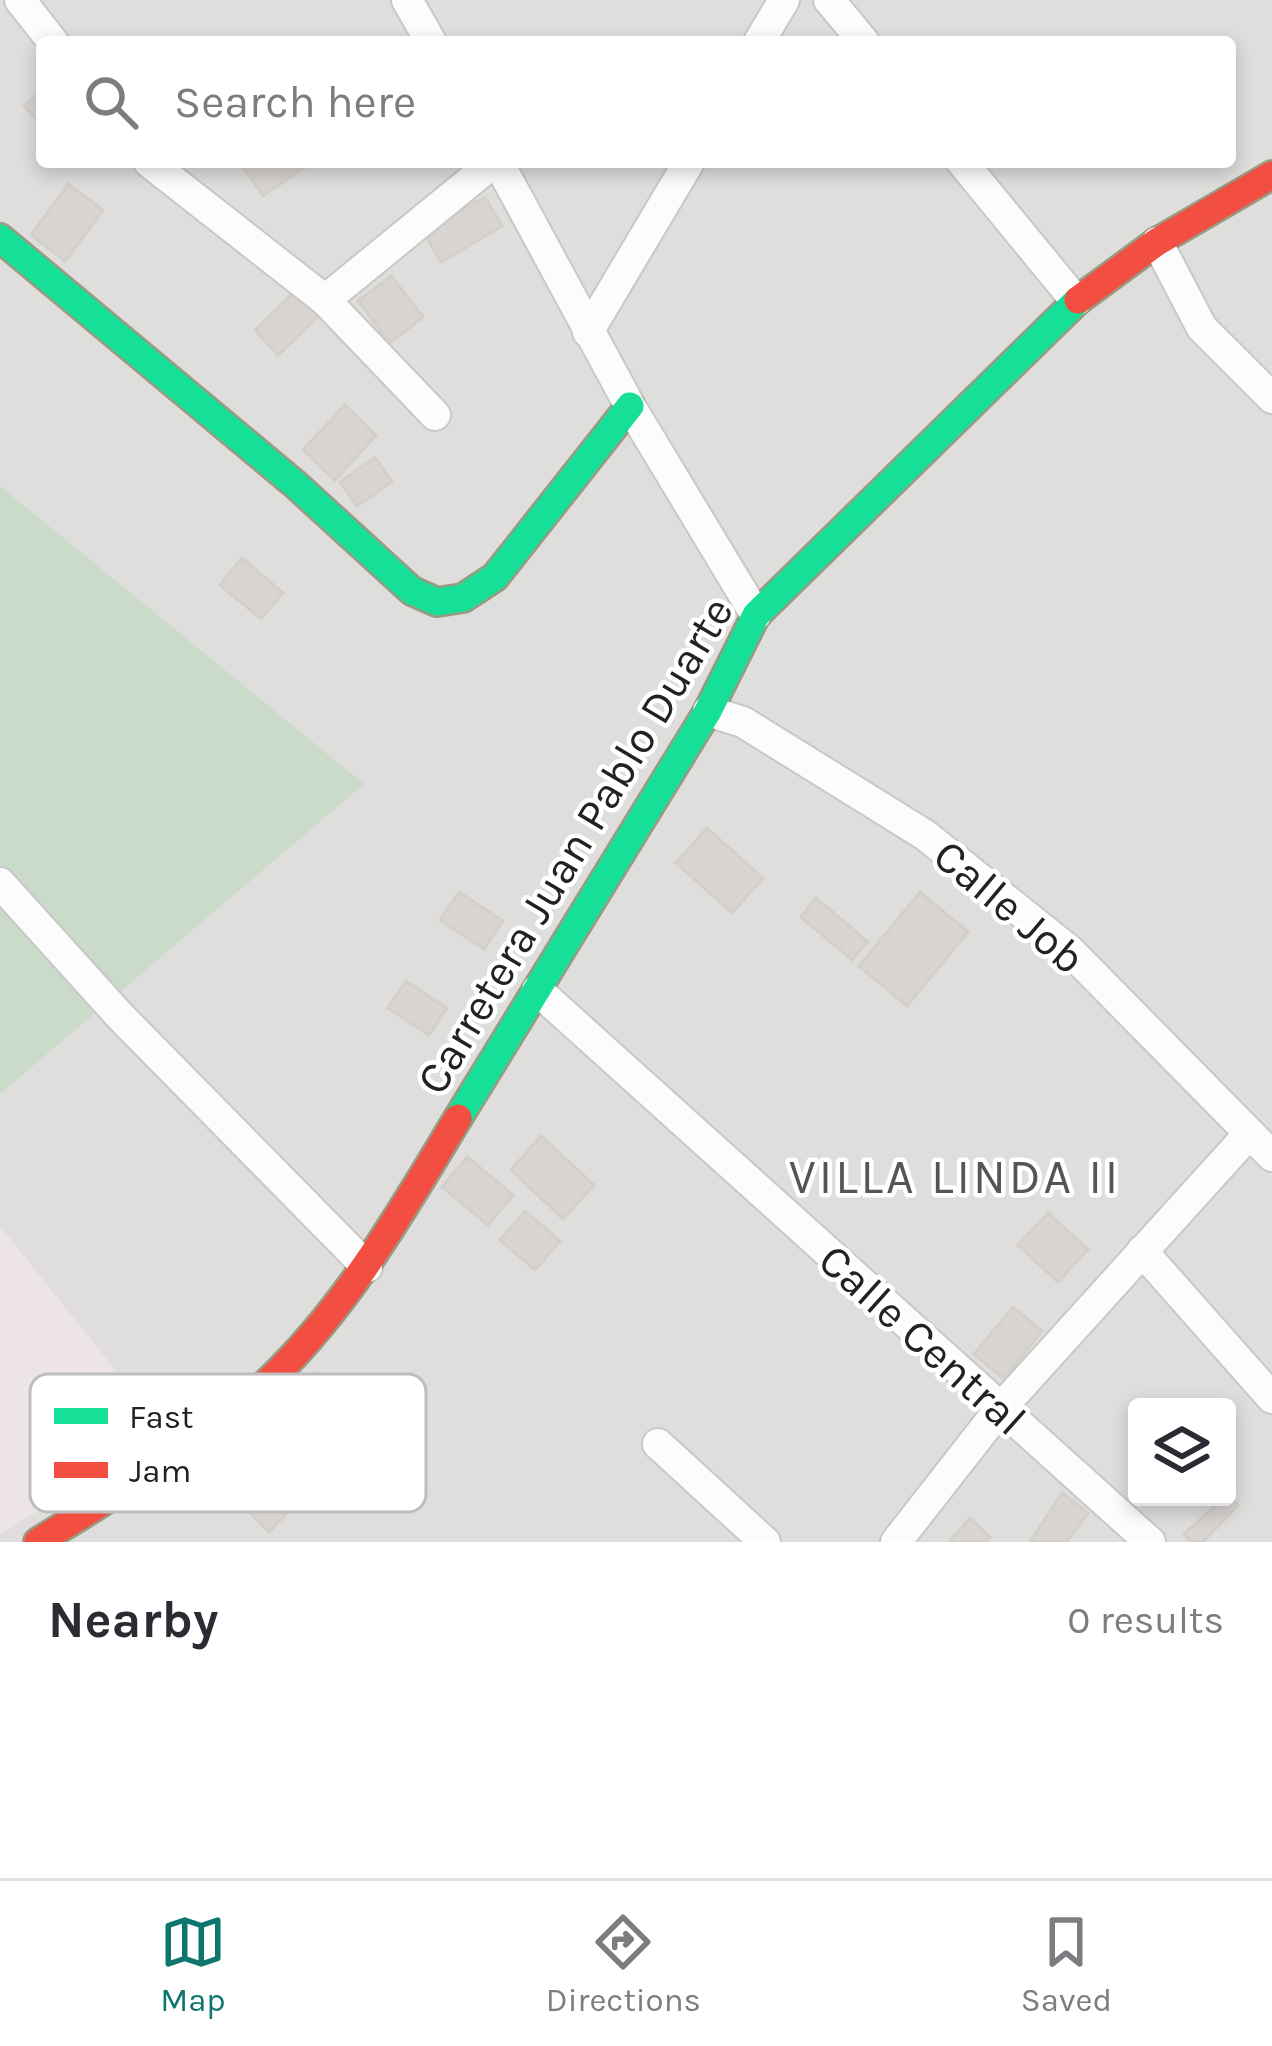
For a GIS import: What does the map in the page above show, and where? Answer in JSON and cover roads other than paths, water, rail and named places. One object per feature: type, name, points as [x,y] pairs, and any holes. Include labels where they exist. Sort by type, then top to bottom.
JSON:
[{"type":"main road","name":"Carretera Juan Pablo Duarte","points":[[275,1374],[367,1267],[708,712],[756,615],[1076,301],[1157,242],[1272,175]]},
{"type":"main road","points":[[0,238],[296,485],[412,591],[436,602],[463,598],[495,577],[630,406]]},
{"type":"main road","name":"Carretera Juan Pablo Duarte","points":[[38,1542],[85,1512]]},
{"type":"street","points":[[20,0],[48,36]]},
{"type":"street","points":[[407,0],[427,36]]},
{"type":"street","points":[[763,36],[784,0]]},
{"type":"street","points":[[829,0],[859,36]]},
{"type":"street","points":[[156,168],[325,300],[435,415]]},
{"type":"street","points":[[325,300],[489,168]]},
{"type":"street","points":[[499,168],[630,406],[756,615]]},
{"type":"street","points":[[588,332],[684,168]]},
{"type":"street","points":[[967,168],[1076,301]]},
{"type":"street","points":[[1157,242],[1202,328],[1272,398]]},
{"type":"street","name":"Calle Job","points":[[708,712],[742,722],[925,835],[1070,951],[1272,1156]]},
{"type":"street","points":[[0,883],[120,1016],[367,1267]]},
{"type":"street","name":"Calle Central","points":[[537,990],[1150,1542]]},
{"type":"street","points":[[896,1542],[1000,1409],[1249,1134]]},
{"type":"street","points":[[1142,1251],[1272,1398]]},
{"type":"street","points":[[658,1444],[765,1542]]},
{"type":"district","name":"VILLA LINDA II","points":[[955,1176]]}]
